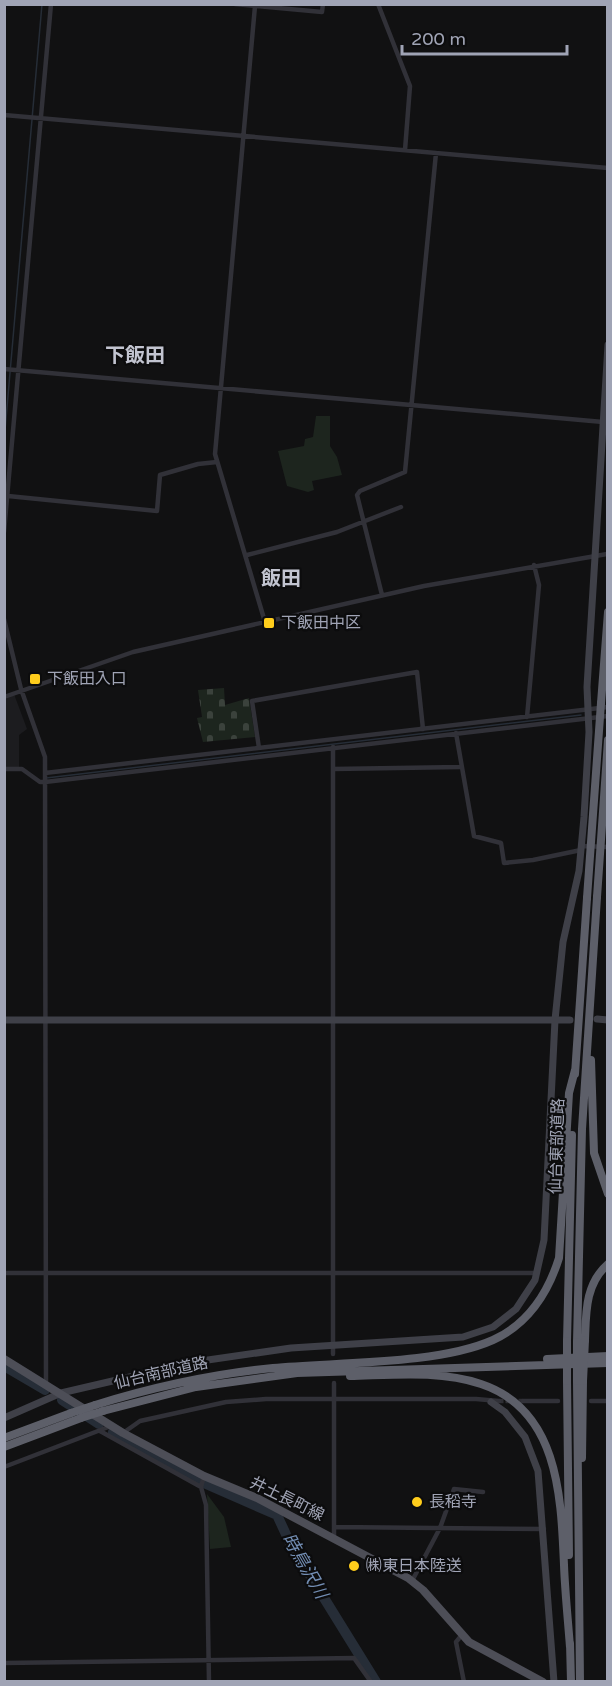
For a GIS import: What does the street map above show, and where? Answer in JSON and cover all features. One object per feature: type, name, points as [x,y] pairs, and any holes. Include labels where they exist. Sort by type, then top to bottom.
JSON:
[{"type":"highway","name":"仙台東部道路","points":[[571,1682],[567,1341],[575,1071],[604,705],[608,612]]},
{"type":"highway","name":"仙台東部道路","points":[[580,1682],[577,1480],[581,1341],[580,1185],[590,972],[608,740]]},
{"type":"highway","points":[[590,972],[592,1141],[596,1167],[608,1194]]},
{"type":"highway","points":[[331,1364],[446,1353],[469,1348],[502,1335],[531,1312],[550,1283],[559,1257],[569,1093],[575,1071]]},
{"type":"highway","points":[[581,1341],[588,1297],[594,1280],[608,1264]]},
{"type":"highway","points":[[331,1364],[608,1356]]},
{"type":"highway","points":[[278,1376],[376,1369],[608,1363]]},
{"type":"highway","name":"仙台南部道路","points":[[4,1438],[95,1405],[194,1379],[272,1368],[331,1364]]},
{"type":"highway","points":[[278,1376],[450,1377],[482,1384],[515,1404],[540,1432],[555,1468],[570,1647]]},
{"type":"highway","name":"仙台南部道路","points":[[4,1447],[103,1411],[196,1387],[278,1376]]},
{"type":"main road","name":"井土長町線","points":[[4,1359],[123,1433],[204,1476],[257,1498],[412,1581],[423,1590],[462,1636],[543,1682]]},
{"type":"street","points":[[4,532],[36,118],[51,4]]},
{"type":"street","points":[[235,4],[322,12],[323,4]]},
{"type":"street","points":[[378,4],[410,86],[405,150]]},
{"type":"street","points":[[255,6],[217,462],[247,555],[265,622]]},
{"type":"street","points":[[4,115],[608,168]]},
{"type":"street","points":[[382,595],[357,495],[360,491],[405,472],[436,153]]},
{"type":"street","points":[[4,1418],[61,1393],[194,1362],[333,1345],[447,1340],[476,1333],[506,1318],[516,1309],[537,1273],[544,1240],[555,1020],[563,942],[579,871],[588,759],[587,713],[608,345]]},
{"type":"street","points":[[7,369],[605,422]]},
{"type":"street","points":[[8,496],[157,511],[160,475],[198,464],[217,462]]},
{"type":"street","points":[[247,555],[299,544],[400,507]]},
{"type":"street","points":[[4,697],[21,689],[133,652],[382,595],[534,565],[607,554]]},
{"type":"street","points":[[527,717],[539,585],[534,565]]},
{"type":"street","points":[[5,620],[21,689],[45,757],[46,1384]]},
{"type":"street","points":[[259,748],[252,701],[417,672],[423,729]]},
{"type":"street","points":[[45,777],[456,733],[587,713],[604,705]]},
{"type":"street","points":[[4,769],[22,769],[40,782],[45,777],[259,748],[527,717],[587,713],[608,716]]},
{"type":"street","points":[[456,733],[460,767],[474,836],[501,843],[504,863],[533,860],[581,848],[608,846]]},
{"type":"street","points":[[333,747],[333,1354]]},
{"type":"street","points":[[333,769],[460,767]]},
{"type":"street","points":[[597,1019],[608,1020]]},
{"type":"street","points":[[4,1020],[334,1022],[570,1020]]},
{"type":"street","points":[[4,1273],[537,1273]]},
{"type":"street","points":[[334,1383],[334,1539]]},
{"type":"street","points":[[123,1433],[140,1421],[226,1402],[334,1399],[476,1399],[495,1402],[516,1424],[533,1453],[541,1491],[554,1682]]},
{"type":"street","points":[[523,1401],[558,1401]]},
{"type":"street","points":[[591,1401],[608,1401]]},
{"type":"street","points":[[4,1467],[112,1426]]},
{"type":"street","points":[[100,1431],[201,1487]]},
{"type":"street","points":[[204,1476],[201,1487],[206,1505],[209,1682]]},
{"type":"street","points":[[412,1581],[440,1528],[454,1489],[483,1492]]},
{"type":"street","points":[[334,1527],[544,1529]]},
{"type":"street","points":[[462,1636],[456,1642],[464,1682]]},
{"type":"street","points":[[4,1663],[354,1658],[371,1682]]},
{"type":"shaded area","points":[[14,694],[27,729],[19,735],[19,767],[5,767],[5,699]]},
{"type":"green space","points":[[316,416],[330,416],[330,446],[337,457],[342,475],[312,481],[314,490],[308,492],[287,486],[278,451],[304,446],[305,439],[313,437]]},
{"type":"green space","points":[[224,688],[225,705],[249,698],[255,737],[203,742],[197,718],[202,717],[198,690]]},
{"type":"green space","points":[[207,1494],[224,1517],[231,1547],[210,1549]]},
{"type":"waterway","points":[[4,442],[42,4]]},
{"type":"waterway","points":[[46,778],[581,715]]},
{"type":"waterway","name":"時鳥沢川","points":[[4,1366],[45,1390]]},
{"type":"waterway","name":"時鳥沢川","points":[[62,1400],[99,1424]]},
{"type":"waterway","name":"時鳥沢川","points":[[113,1432],[197,1480]]},
{"type":"waterway","name":"時鳥沢川","points":[[206,1484],[277,1515],[290,1543],[376,1682]]},
{"type":"tunnel","points":[[499,1401],[523,1401]]},
{"type":"place","name":"下飯田中区","points":[[269,623]]},
{"type":"place","name":"下飯田入口","points":[[35,679]]},
{"type":"place","name":"長稻寺","points":[[417,1502]]},
{"type":"place","name":"㈱東日本陸送","points":[[354,1566]]},
{"type":"district","name":"下飯田","points":[[135,356]]},
{"type":"district","name":"飯田","points":[[281,579]]}]
